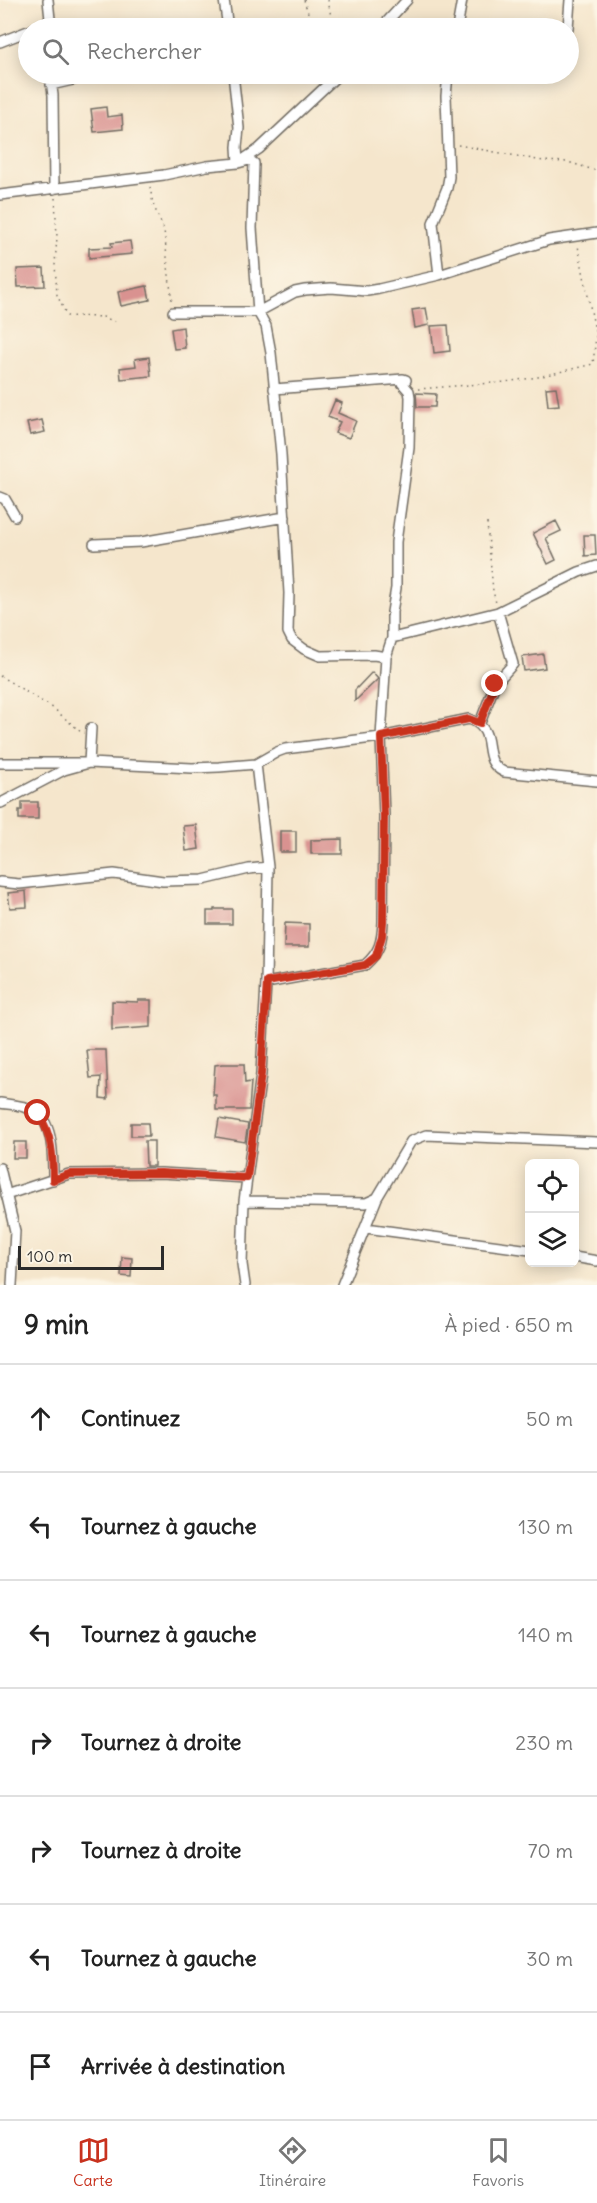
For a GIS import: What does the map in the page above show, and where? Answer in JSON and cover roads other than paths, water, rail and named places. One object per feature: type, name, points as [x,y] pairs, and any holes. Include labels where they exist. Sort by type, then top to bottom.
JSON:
[{"type":"street","points":[[48,0],[50,18]]},
{"type":"street","points":[[224,0],[227,18]]},
{"type":"street","points":[[390,18],[407,0]]},
{"type":"street","points":[[459,18],[462,0]]},
{"type":"street","points":[[569,18],[570,0]]},
{"type":"street","points":[[0,42],[18,36]]},
{"type":"street","points":[[54,189],[51,85],[55,84]]},
{"type":"street","points":[[234,84],[239,128],[238,163]]},
{"type":"street","points":[[238,163],[259,149],[328,84]]},
{"type":"street","points":[[438,275],[433,223],[447,188],[449,167],[447,84]]},
{"type":"street","points":[[0,195],[149,177],[249,160],[254,163],[252,228],[258,312],[266,326],[281,454],[288,632],[292,640],[304,649],[320,656],[374,655],[386,657]]},
{"type":"street","points":[[173,312],[258,312],[294,292],[331,288],[367,291],[438,275],[540,243],[597,233]]},
{"type":"street","points":[[267,982],[365,965],[376,956],[382,936],[384,816],[381,737],[386,657],[392,638],[396,542],[409,448],[409,391],[402,383],[406,380],[274,389]]},
{"type":"street","points":[[0,497],[5,499],[15,516]]},
{"type":"street","points":[[94,544],[141,542],[285,517]]},
{"type":"street","points":[[392,638],[498,612],[579,572],[597,566]]},
{"type":"street","points":[[480,723],[495,684],[513,664],[498,612]]},
{"type":"street","points":[[0,763],[89,763],[192,768],[256,764],[285,749],[381,737],[469,719],[480,723],[486,731],[494,765],[504,772],[597,781]]},
{"type":"street","points":[[89,763],[91,728]]},
{"type":"street","points":[[1,802],[64,770],[89,763]]},
{"type":"street","points":[[245,1285],[242,1264],[244,1201],[261,1074],[267,982],[268,867],[256,764]]},
{"type":"street","points":[[0,882],[19,884],[114,874],[163,881],[203,880],[268,867]]},
{"type":"street","points":[[0,1103],[17,1105],[38,1113],[49,1133],[53,1152],[53,1180]]},
{"type":"street","points":[[342,1285],[377,1198],[411,1141],[418,1137],[426,1135],[597,1142]]},
{"type":"street","points":[[0,1168],[15,1231],[12,1285]]},
{"type":"street","points":[[6,1195],[69,1174],[161,1173],[247,1178]]},
{"type":"street","points":[[244,1201],[366,1203],[377,1198]]},
{"type":"street","points":[[366,1228],[525,1249]]},
{"type":"street","points":[[579,1258],[597,1261]]}]
